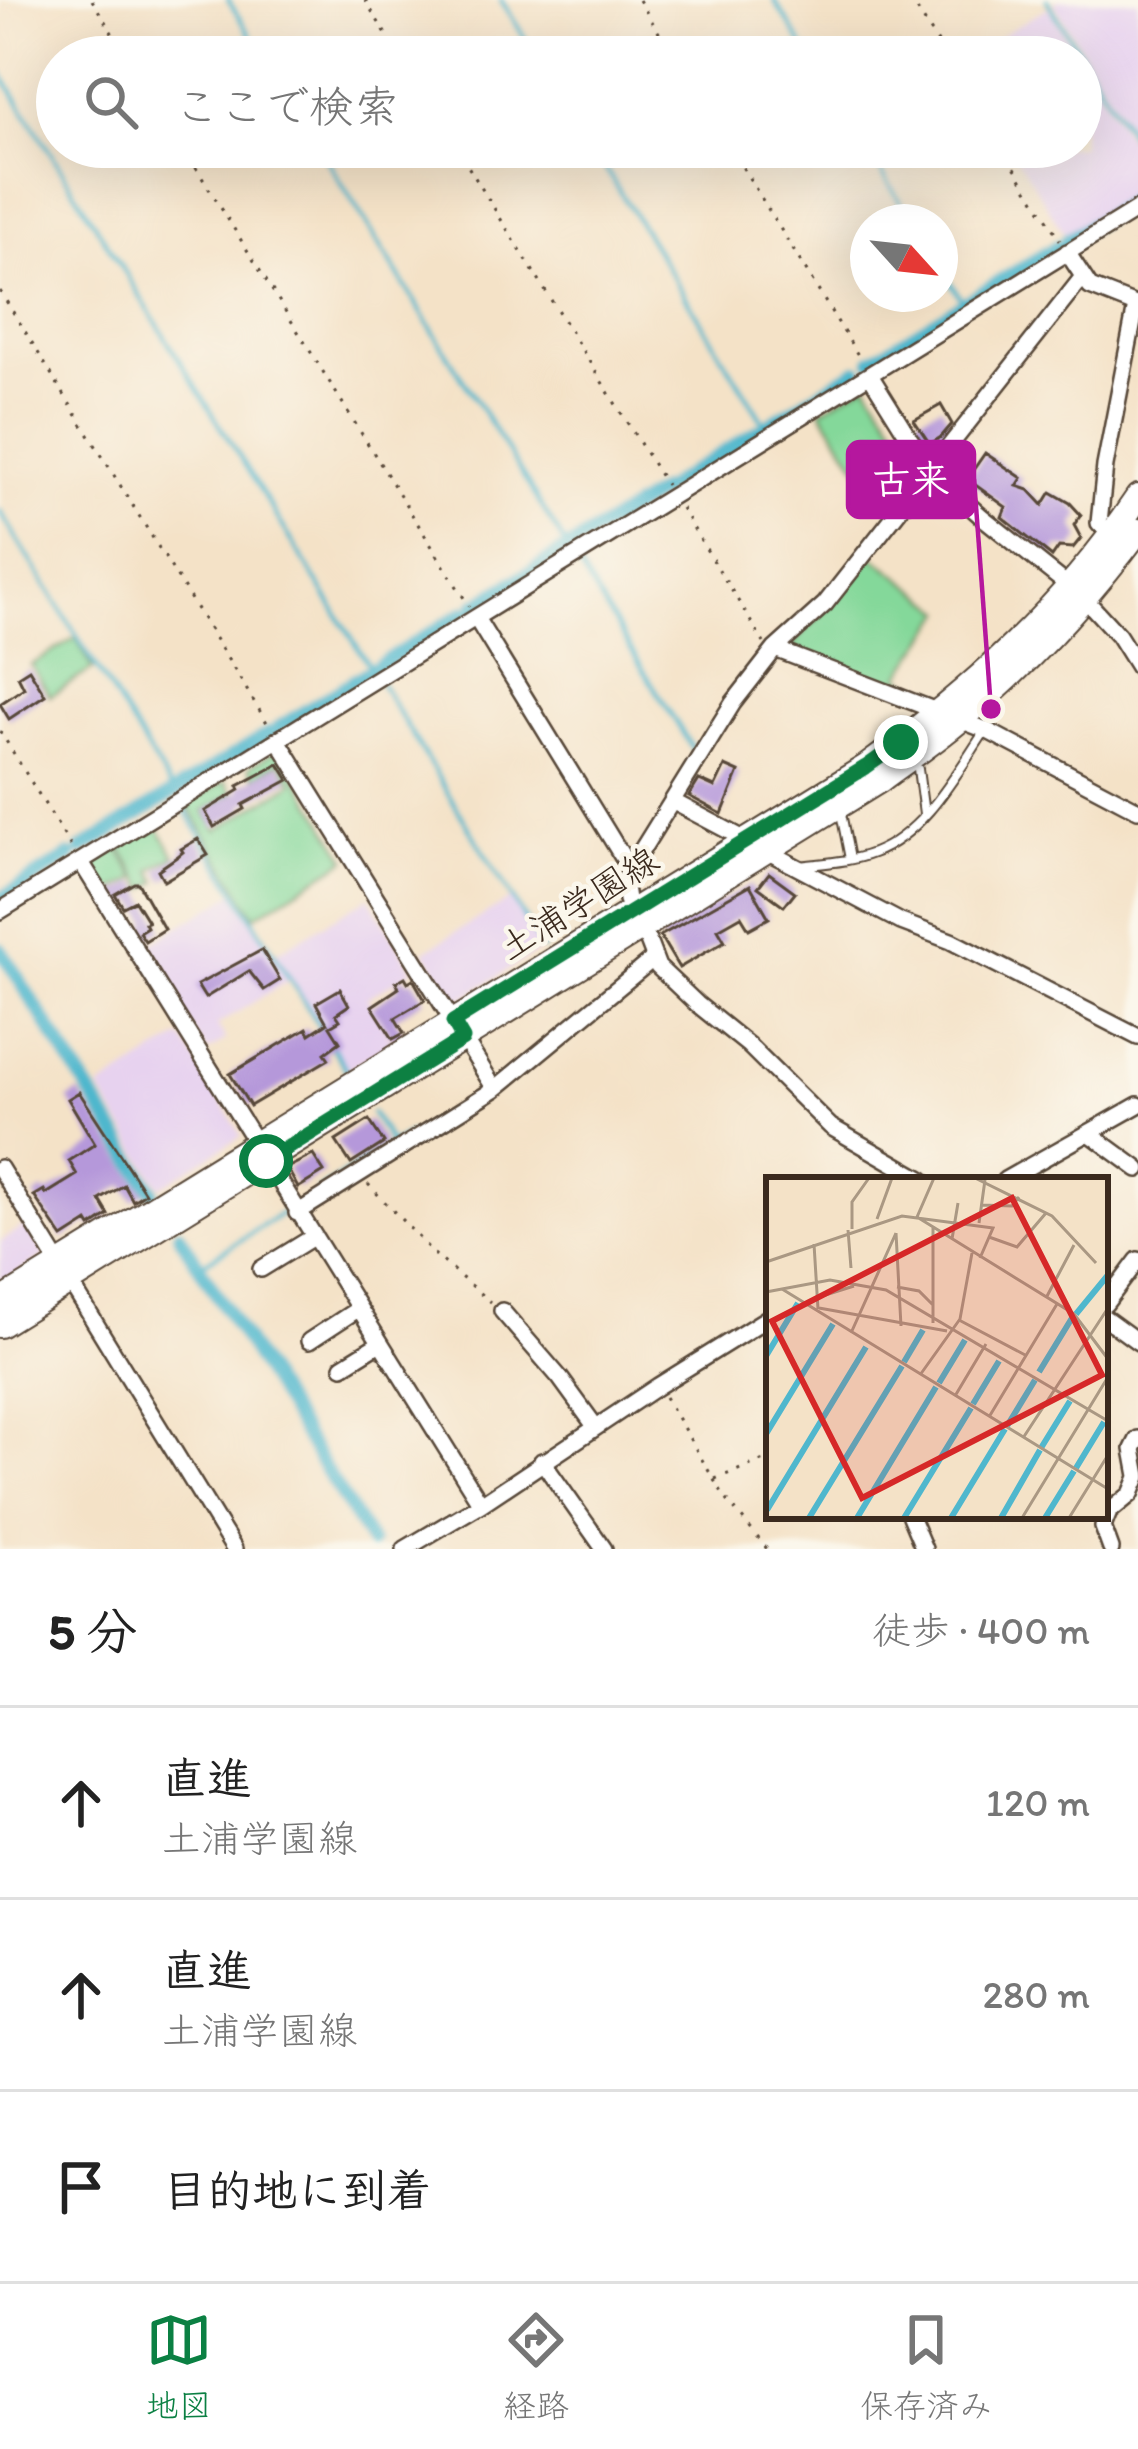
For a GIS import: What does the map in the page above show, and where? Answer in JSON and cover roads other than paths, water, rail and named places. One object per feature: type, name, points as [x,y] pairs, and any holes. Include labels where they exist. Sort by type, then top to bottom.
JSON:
[{"type":"main road","name":"土浦学園線","points":[[1077,593],[1138,497]]},
{"type":"main road","name":"土浦学園線","points":[[0,1325],[65,1273],[757,847],[866,767],[950,716],[997,664],[1138,531]]},
{"type":"main road","name":"土浦学園線","points":[[0,1302],[65,1273]]},
{"type":"street","points":[[0,911],[1138,209]]},
{"type":"street","points":[[1067,252],[1090,287],[1137,306],[1105,466],[1100,523],[1111,535]]},
{"type":"street","points":[[918,1177],[831,1127],[748,1045],[658,968],[625,886],[630,869],[733,703],[776,650],[825,604],[1082,278]]},
{"type":"street","points":[[870,375],[930,471],[1077,593],[1118,635],[1138,668]]},
{"type":"street","points":[[476,617],[630,869]]},
{"type":"street","points":[[776,650],[986,730],[1138,810]]},
{"type":"street","points":[[278,740],[495,1089]]},
{"type":"street","points":[[672,801],[901,922],[951,941],[1138,1036]]},
{"type":"street","points":[[81,862],[481,1504]]},
{"type":"street","points":[[297,1213],[495,1089],[654,958]]},
{"type":"street","points":[[1010,1177],[1138,1105]]},
{"type":"street","points":[[1089,1133],[1138,1169]]},
{"type":"street","points":[[0,1168],[234,1549]]},
{"type":"street","points":[[261,1269],[313,1237]]},
{"type":"street","points":[[1108,1300],[1138,1259]]},
{"type":"street","points":[[308,1341],[358,1309]]},
{"type":"street","points":[[502,1311],[595,1426]]},
{"type":"street","points":[[405,1549],[766,1319]]},
{"type":"street","points":[[1108,1320],[1138,1342]]},
{"type":"street","points":[[343,1366],[380,1343]]},
{"type":"street","points":[[1108,1514],[1131,1494],[1138,1476],[1133,1449],[1138,1438]]},
{"type":"street","points":[[542,1461],[604,1549]]},
{"type":"street","points":[[911,1519],[924,1549]]},
{"type":"street","points":[[1106,1519],[1102,1527],[1111,1549]]},
{"type":"lane","points":[[794,866],[850,859],[887,846],[924,815],[986,730]]},
{"type":"lane","points":[[917,769],[924,815]]},
{"type":"lane","points":[[842,818],[850,859]]},
{"type":"waterway","points":[[228,0],[251,36]]},
{"type":"waterway","points":[[501,0],[524,36]]},
{"type":"waterway","points":[[774,0],[797,36]]},
{"type":"waterway","points":[[1047,0],[1069,36]]},
{"type":"waterway","points":[[0,71],[36,129]]},
{"type":"waterway","points":[[1102,89],[1138,147]]},
{"type":"waterway","points":[[60,168],[372,670]]},
{"type":"waterway","points":[[332,168],[568,549]]},
{"type":"waterway","points":[[605,168],[766,426]]},
{"type":"waterway","points":[[879,168],[902,204]]},
{"type":"waterway","points":[[1066,241],[1138,197]]},
{"type":"waterway","points":[[872,360],[1058,246]]},
{"type":"waterway","points":[[958,294],[964,304]]},
{"type":"waterway","points":[[671,485],[857,370]]},
{"type":"waterway","points":[[475,606],[663,490]]},
{"type":"waterway","points":[[0,511],[174,793]]},
{"type":"waterway","points":[[577,563],[694,751]]},
{"type":"waterway","points":[[278,728],[465,612]]},
{"type":"waterway","points":[[381,684],[543,949]]},
{"type":"waterway","points":[[82,849],[270,733]]},
{"type":"waterway","points":[[183,806],[322,1031]]},
{"type":"waterway","points":[[0,899],[70,856]]},
{"type":"waterway","points":[[0,949],[152,1191]]},
{"type":"waterway","points":[[331,1045],[348,1072]]},
{"type":"waterway","points":[[372,1113],[391,1144]]},
{"type":"waterway","points":[[318,1191],[410,1133]]},
{"type":"waterway","points":[[198,1267],[289,1209]]},
{"type":"waterway","points":[[179,1234],[371,1543]]},
{"type":"place","name":"古来","points":[[991,709]]}]
